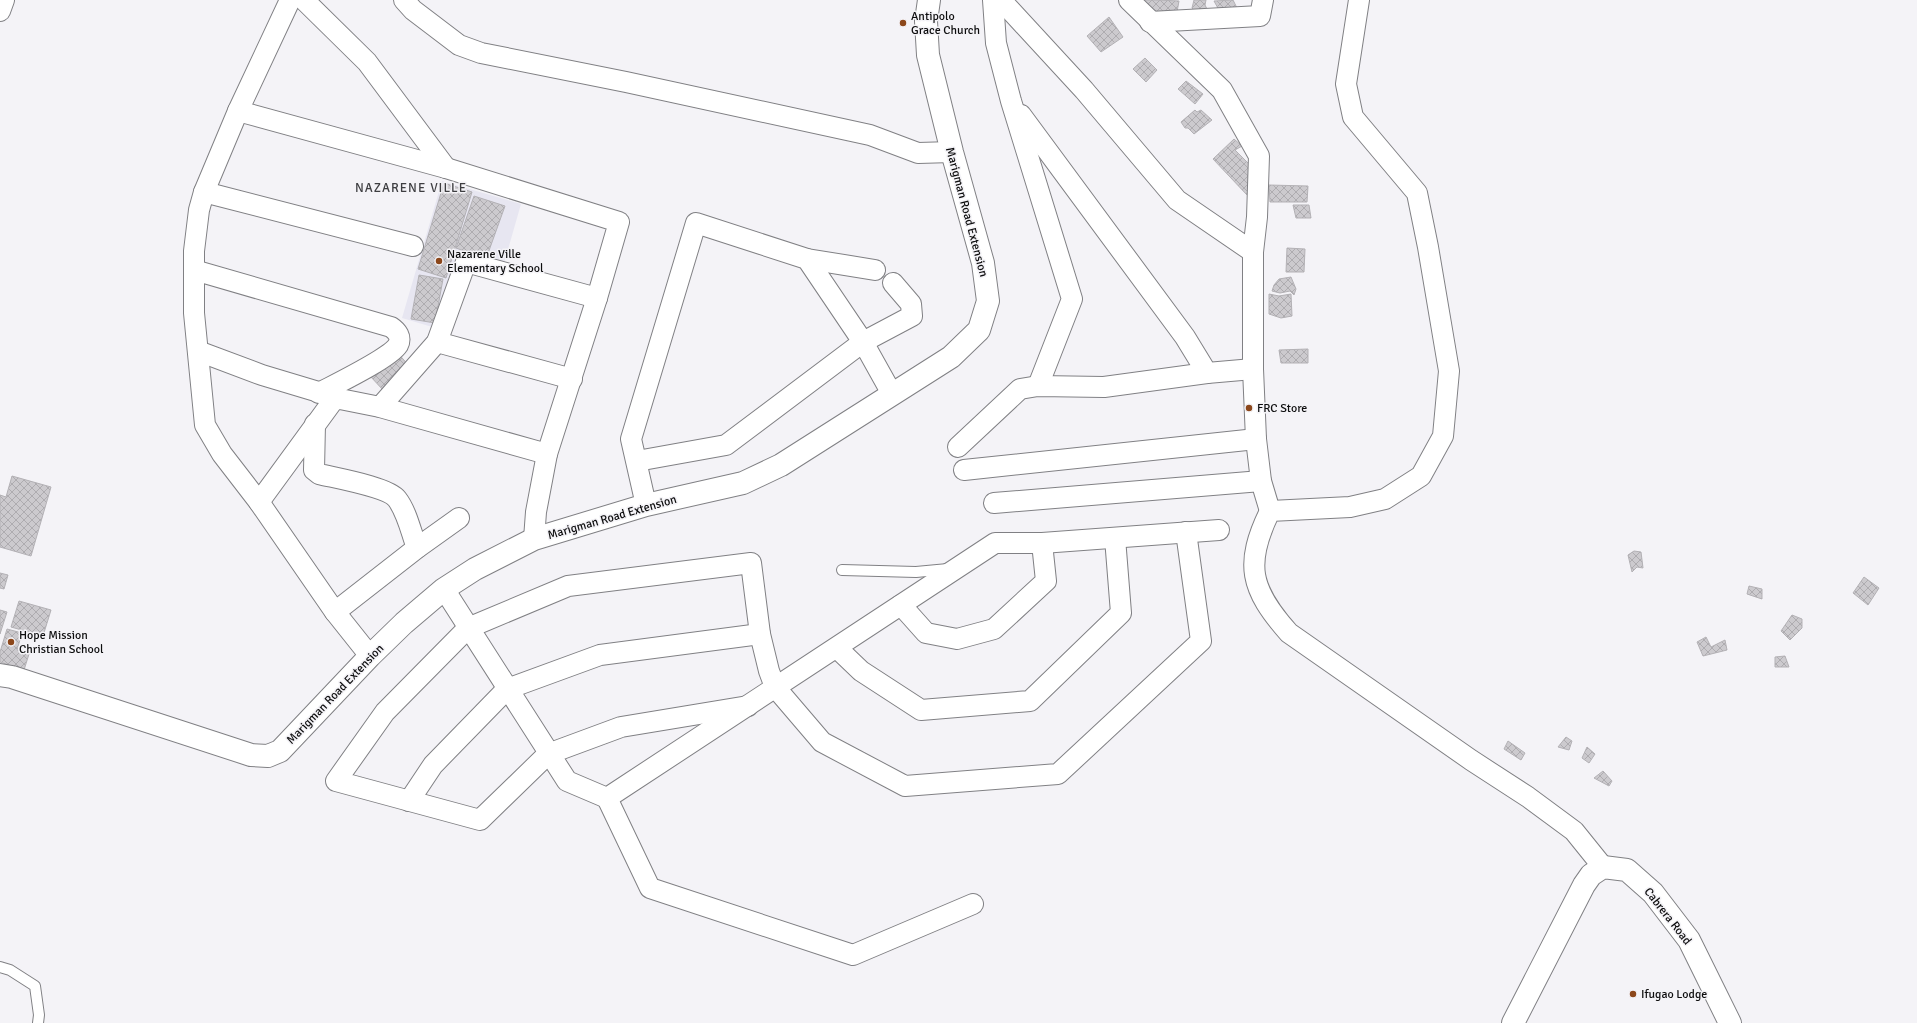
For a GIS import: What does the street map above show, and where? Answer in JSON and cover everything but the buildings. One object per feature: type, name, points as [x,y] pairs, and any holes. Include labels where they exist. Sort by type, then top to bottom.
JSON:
[{"type":"street","points":[[0,11],[4,0]]},
{"type":"street","points":[[290,0],[238,111],[204,192],[199,210],[194,251],[194,313],[205,424],[222,454],[259,502],[335,612],[370,656]]},
{"type":"street","points":[[304,0],[367,62],[446,168]]},
{"type":"street","points":[[404,0],[413,10],[459,45],[481,53],[626,82],[870,135],[918,153],[952,152]]},
{"type":"street","name":"Marigman Road Extension","points":[[0,675],[12,677],[251,755],[268,756],[280,751],[370,656],[404,623],[444,589],[475,568],[534,539],[646,505],[743,483],[781,465],[951,357],[979,330],[988,301],[983,263],[952,152],[928,55],[926,21],[929,0]]},
{"type":"street","points":[[993,0],[996,43],[1011,101],[1072,299],[1038,386]]},
{"type":"street","points":[[1001,0],[1084,90],[1177,200],[1253,252]]},
{"type":"street","points":[[1129,0],[1150,22],[1222,90],[1259,156],[1257,217],[1253,252],[1253,369],[1256,439],[1261,481],[1270,511],[1259,533],[1253,562],[1258,586],[1272,613],[1289,633],[1471,760],[1528,797],[1574,831],[1603,867],[1591,875],[1584,885],[1513,1023]]},
{"type":"street","points":[[1150,22],[1260,16],[1263,0]]},
{"type":"street","points":[[1270,511],[1350,508],[1385,499],[1422,476],[1443,436],[1449,371],[1417,192],[1353,117],[1346,84],[1358,0]]},
{"type":"street","points":[[1011,101],[1185,337],[1207,373]]},
{"type":"street","points":[[238,111],[446,168],[619,222],[597,298],[547,454],[536,512],[534,539]]},
{"type":"street","points":[[204,192],[413,246]]},
{"type":"street","points":[[646,505],[631,439],[696,223],[807,259],[874,270]]},
{"type":"street","points":[[807,259],[863,342],[892,394]]},
{"type":"street","points":[[380,407],[437,342],[466,262],[597,298]]},
{"type":"street","points":[[194,270],[391,327],[397,331],[400,337],[399,343],[395,349],[327,395],[315,424],[259,502]]},
{"type":"street","points":[[637,462],[726,445],[863,342],[912,316],[911,304],[893,283]]},
{"type":"street","points":[[437,342],[572,378]]},
{"type":"street","points":[[198,351],[262,375],[327,395],[380,407],[547,454]]},
{"type":"street","points":[[958,447],[1020,389],[1038,386],[1104,387],[1207,373],[1253,369]]},
{"type":"street","points":[[315,424],[314,470],[319,474],[385,491],[395,496],[401,505],[417,548]]},
{"type":"street","points":[[964,470],[1256,439]]},
{"type":"street","points":[[994,503],[1261,481]]},
{"type":"street","points":[[335,612],[417,548],[459,518]]},
{"type":"street","points":[[607,798],[996,543],[1042,543],[1219,530]]},
{"type":"street","points":[[748,706],[621,726],[548,754],[480,820],[336,781],[384,712],[468,628],[568,586],[752,563],[760,634],[769,671],[775,687],[822,742],[905,786],[1058,774],[1201,641],[1186,532]]},
{"type":"street","points":[[837,648],[861,671],[921,710],[1030,700],[1121,613],[1115,538]]},
{"type":"street","points":[[901,605],[926,633],[957,639],[994,629],[1046,581],[1042,543]]},
{"type":"street","points":[[444,589],[548,754],[567,781],[607,798],[650,888],[853,955],[973,904]]},
{"type":"street","points":[[409,801],[433,765],[507,689],[600,655],[760,634]]},
{"type":"street","name":"Cabrera Road","points":[[1603,867],[1627,870],[1653,893],[1689,940],[1730,1023]]},
{"type":"lane","points":[[842,570],[916,572],[958,567]]},
{"type":"lane","points":[[0,968],[10,970],[35,986],[39,1015],[38,1023]]},
{"type":"shaded area","name":"Nazarene Ville Elementary School","points":[[442,181],[521,204],[503,267],[461,255],[439,329],[402,318]]},
{"type":"place","name":"Antipolo Grace Church","points":[[903,23]]},
{"type":"place","name":"Nazarene Ville Elementary School","points":[[439,261]]},
{"type":"place","name":"FRC Store","points":[[1249,408]]},
{"type":"place","name":"Hope Mission Christian School","points":[[11,642]]},
{"type":"place","name":"Ifugao Lodge","points":[[1633,994]]},
{"type":"district","name":"NAZARENE VILLE","points":[[411,187]]}]
